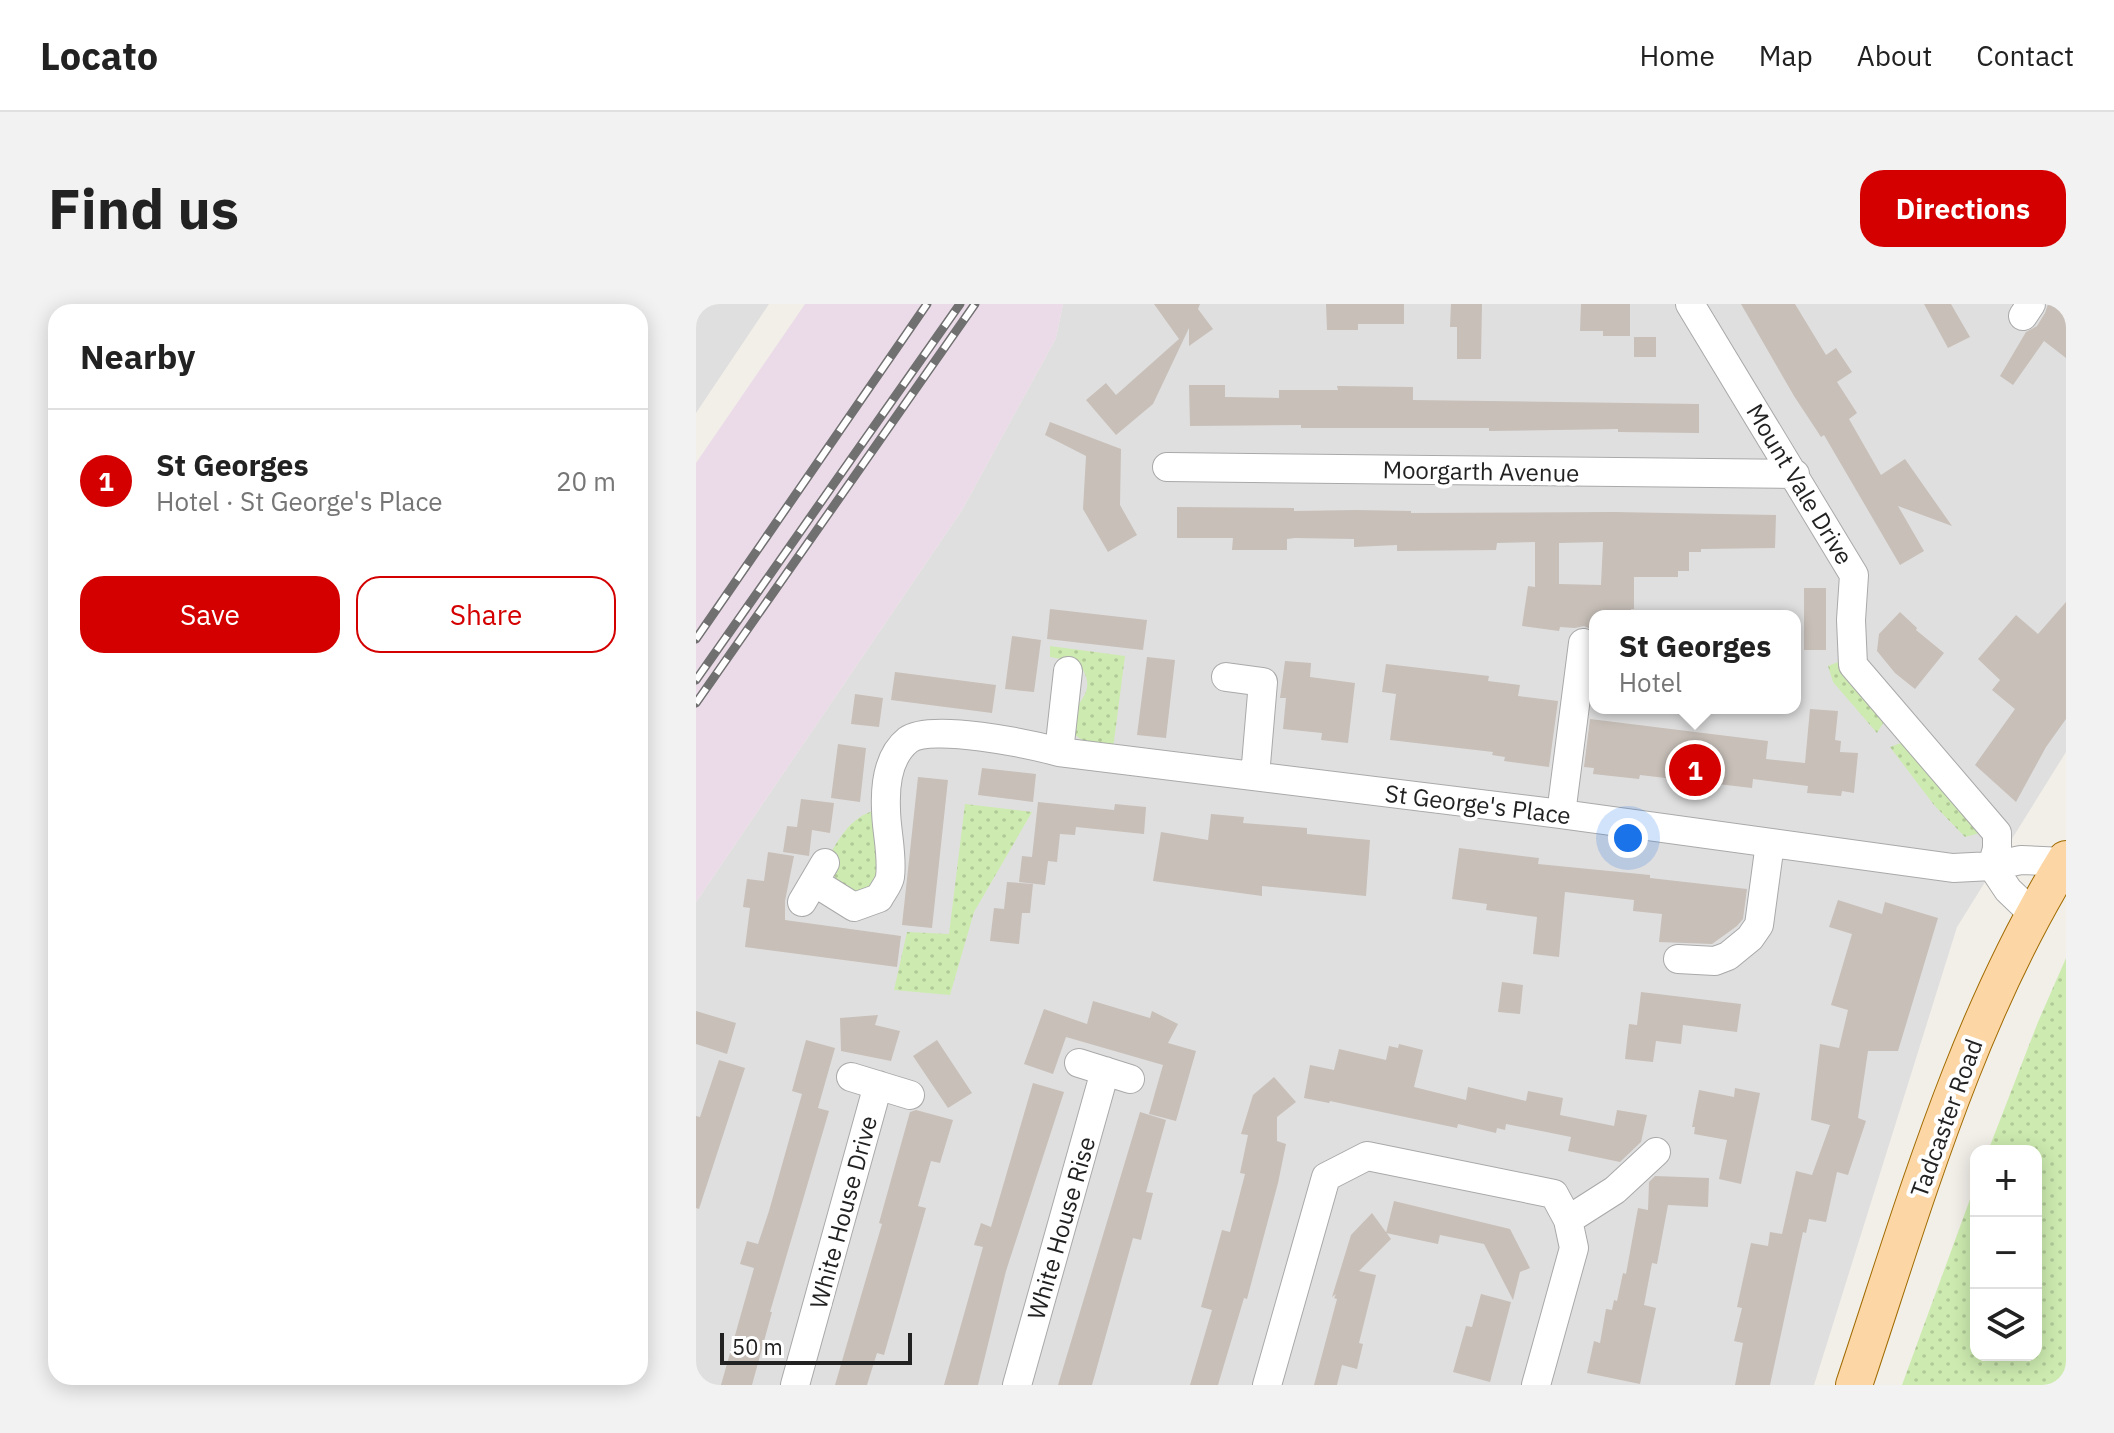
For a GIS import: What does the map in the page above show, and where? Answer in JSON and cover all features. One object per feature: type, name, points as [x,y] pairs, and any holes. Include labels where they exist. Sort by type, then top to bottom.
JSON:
[{"type":"main road","name":"Tadcaster Road","points":[[1854,1385],[1973,1040],[2034,915],[2065,860]]},
{"type":"street","name":"Mount Vale Drive","points":[[1690,304],[1854,575],[1851,620],[1853,665],[1997,833],[1992,866]]},
{"type":"street","name":"Moorgarth Avenue","points":[[1167,467],[1795,474]]},
{"type":"street","points":[[1561,814],[1583,643]]},
{"type":"street","points":[[1059,752],[1068,671]]},
{"type":"street","points":[[1226,677],[1263,682],[1255,776]]},
{"type":"street","name":"St George's Place","points":[[814,882],[854,907],[879,898],[890,878],[885,808],[887,779],[896,754],[908,740],[924,733],[1020,742],[1059,752],[1561,814],[1953,868],[1992,866],[2021,860],[2065,860]]},
{"type":"street","points":[[1678,959],[1715,961],[1728,956],[1750,938],[1759,925],[1770,843]]},
{"type":"street","points":[[1992,866],[2008,890],[2034,915]]},
{"type":"street","name":"White House Rise","points":[[1017,1385],[1105,1071]]},
{"type":"street","name":"White House Drive","points":[[795,1385],[864,1081],[910,1095]]},
{"type":"street","points":[[1568,1220],[1615,1190],[1656,1152]]},
{"type":"street","points":[[1267,1385],[1326,1177],[1367,1156],[1554,1194],[1568,1220],[1574,1248],[1536,1385]]},
{"type":"shaded area","points":[[696,304],[769,304],[696,413]]},
{"type":"shaded area","points":[[805,304],[1063,304],[1056,338],[962,510],[696,902],[696,463]]},
{"type":"shaded area","points":[[1063,304],[2066,304],[2066,752],[1957,927],[1814,1385],[696,1385],[696,902],[962,510],[1056,338]]},
{"type":"green space","points":[[1050,646],[1125,656],[1113,749],[1088,743],[1068,726],[1084,696],[1087,682],[1078,662],[1050,657]]},
{"type":"green space","points":[[1843,660],[1885,720],[1877,733],[1833,682],[1828,666]]},
{"type":"green space","points":[[1906,741],[1980,833],[1965,837],[1934,805],[1890,747]]},
{"type":"green space","points":[[965,804],[1032,812],[974,912],[950,995],[894,990],[907,932],[949,934]]},
{"type":"green space","points":[[876,810],[881,878],[864,896],[838,888],[834,874],[825,863],[851,824]]},
{"type":"green space","points":[[2066,958],[2066,1385],[1902,1385],[1970,1199],[1970,1361],[2042,1361],[2042,1145],[1990,1145]]},
{"type":"building","points":[[1154,304],[1200,304],[1198,309],[1213,329],[1189,346],[1189,328],[1153,404],[1116,435],[1086,400],[1106,383],[1116,395],[1179,339]]},
{"type":"building","points":[[1326,304],[1404,304],[1404,324],[1358,324],[1358,330],[1327,330]]},
{"type":"building","points":[[1451,304],[1482,304],[1481,359],[1457,359],[1457,327],[1450,327]]},
{"type":"building","points":[[1581,304],[1630,304],[1630,336],[1603,336],[1603,331],[1580,331]]},
{"type":"building","points":[[1741,304],[1795,304],[1826,355],[1836,348],[1852,372],[1837,382],[1857,413],[1849,419],[1881,475],[1905,459],[1952,526],[1898,506],[1924,551],[1900,565],[1824,435],[1821,437],[1794,396]]},
{"type":"building","points":[[1924,304],[1951,304],[1970,337],[1948,348]]},
{"type":"building","points":[[2048,304],[2066,304],[2066,358],[2044,341],[2013,385],[2000,376],[2026,332],[2037,326]]},
{"type":"building","points":[[1634,337],[1656,337],[1656,357],[1634,357]]},
{"type":"building","points":[[1189,385],[1225,385],[1225,397],[1279,398],[1279,390],[1338,390],[1337,386],[1413,387],[1413,400],[1699,404],[1699,433],[1618,432],[1618,429],[1489,431],[1489,428],[1190,426]]},
{"type":"building","points":[[1050,422],[1121,449],[1120,505],[1137,535],[1108,552],[1083,509],[1086,456],[1045,435]]},
{"type":"building","points":[[1177,507],[1411,513],[1776,515],[1775,548],[1701,549],[1701,552],[1689,552],[1689,571],[1678,571],[1678,577],[1634,577],[1634,609],[1589,610],[1589,628],[1560,627],[1559,631],[1522,626],[1528,586],[1535,587],[1535,542],[1497,543],[1496,550],[1397,551],[1397,545],[1354,547],[1354,539],[1295,538],[1287,539],[1287,550],[1232,550],[1233,538],[1177,538]],"holes":[[[1603,542],[1601,585],[1559,584],[1559,543]]]},
{"type":"building","points":[[1804,588],[1826,588],[1826,650],[1804,650]]},
{"type":"building","points":[[2066,602],[2066,719],[2046,747],[2016,802],[1975,765],[2015,709],[1992,690],[2000,680],[1978,659],[2016,615],[2038,634]]},
{"type":"building","points":[[1050,609],[1147,620],[1143,650],[1047,639]]},
{"type":"building","points":[[1900,612],[1944,653],[1915,689],[1895,673],[1877,651],[1879,634]]},
{"type":"building","points":[[1012,636],[1041,640],[1034,692],[1005,689]]},
{"type":"building","points":[[1147,657],[1175,660],[1166,738],[1137,735]]},
{"type":"building","points":[[1285,661],[1311,663],[1310,677],[1355,683],[1348,743],[1321,740],[1322,733],[1283,729],[1286,698],[1280,698]]},
{"type":"building","points":[[1386,664],[1489,676],[1488,681],[1520,685],[1518,696],[1558,701],[1549,767],[1504,761],[1505,757],[1492,755],[1493,752],[1390,740],[1396,694],[1382,692]]},
{"type":"building","points":[[895,672],[996,685],[992,713],[891,700]]},
{"type":"building","points":[[855,694],[883,698],[879,727],[851,724]]},
{"type":"building","points":[[1810,709],[1838,711],[1835,740],[1841,741],[1840,752],[1858,753],[1854,793],[1842,791],[1841,796],[1807,793],[1808,786],[1753,779],[1752,788],[1640,775],[1639,779],[1593,774],[1594,768],[1584,767],[1590,719],[1768,741],[1766,759],[1805,763]]},
{"type":"building","points":[[838,744],[866,748],[860,802],[831,798]]},
{"type":"building","points":[[982,768],[1036,774],[1033,802],[978,795]]},
{"type":"building","points":[[918,777],[948,780],[932,928],[902,925]]},
{"type":"building","points":[[801,799],[834,803],[830,833],[812,830],[809,856],[783,852],[787,826],[797,827]]},
{"type":"building","points":[[1038,802],[1114,810],[1115,804],[1146,807],[1144,834],[1076,827],[1075,835],[1060,834],[1057,862],[1048,861],[1045,885],[1019,882],[1022,856],[1032,857]]},
{"type":"building","points":[[1211,814],[1244,817],[1243,823],[1307,828],[1307,834],[1370,840],[1366,896],[1262,886],[1262,896],[1153,881],[1161,832],[1208,840]]},
{"type":"building","points":[[1459,848],[1539,858],[1538,864],[1747,889],[1743,919],[1712,944],[1659,942],[1662,914],[1633,911],[1634,900],[1565,892],[1559,957],[1533,954],[1537,917],[1486,910],[1487,904],[1452,899]]},
{"type":"building","points":[[768,852],[794,856],[785,901],[785,920],[901,936],[897,967],[745,947],[750,908],[743,907],[747,879],[764,881]]},
{"type":"building","points":[[1007,882],[1033,884],[1030,913],[1022,913],[1019,944],[990,941],[994,908],[1004,909]]},
{"type":"building","points":[[1838,900],[1882,914],[1885,902],[1938,918],[1898,1051],[1868,1051],[1858,1118],[1866,1121],[1848,1175],[1837,1172],[1826,1222],[1809,1219],[1806,1233],[1803,1232],[1770,1385],[1735,1385],[1743,1343],[1734,1341],[1742,1308],[1737,1307],[1751,1243],[1768,1246],[1770,1232],[1782,1234],[1796,1171],[1812,1175],[1830,1125],[1811,1120],[1820,1044],[1839,1048],[1848,1010],[1831,1005],[1852,934],[1829,927]]},
{"type":"building","points":[[1502,982],[1523,985],[1520,1014],[1498,1012]]},
{"type":"building","points":[[1641,992],[1741,1004],[1737,1032],[1683,1025],[1681,1044],[1656,1041],[1653,1062],[1625,1059],[1629,1024],[1637,1025]]},
{"type":"building","points":[[1093,1001],[1150,1018],[1152,1011],[1178,1024],[1168,1043],[1196,1051],[1176,1121],[1149,1114],[1163,1065],[1066,1037],[1053,1074],[1024,1064],[1044,1009],[1087,1024]]},
{"type":"building","points":[[696,1011],[736,1023],[727,1054],[696,1044]]},
{"type":"building","points":[[878,1015],[875,1025],[900,1031],[891,1061],[841,1051],[840,1018]]},
{"type":"building","points":[[806,1040],[835,1048],[818,1108],[829,1111],[770,1312],[752,1385],[721,1385],[754,1268],[740,1264],[747,1241],[758,1244],[769,1211],[802,1094],[792,1091]]},
{"type":"building","points":[[937,1040],[972,1093],[948,1108],[913,1056]]},
{"type":"building","points":[[1399,1044],[1423,1050],[1414,1087],[1466,1100],[1468,1087],[1526,1101],[1528,1091],[1563,1098],[1560,1115],[1614,1126],[1617,1110],[1647,1115],[1641,1142],[1620,1162],[1568,1151],[1571,1137],[1506,1124],[1505,1130],[1497,1128],[1496,1133],[1458,1124],[1457,1128],[1304,1098],[1310,1065],[1334,1070],[1339,1049],[1386,1060],[1389,1046],[1398,1048]]},
{"type":"building","points":[[719,1060],[745,1068],[699,1209],[696,1208],[696,1116],[700,1117]]},
{"type":"building","points":[[1274,1077],[1296,1102],[1277,1117],[1277,1141],[1286,1144],[1247,1299],[1244,1298],[1218,1385],[1190,1385],[1212,1310],[1201,1307],[1222,1230],[1230,1232],[1245,1174],[1240,1173],[1248,1135],[1241,1134],[1253,1095]]},
{"type":"building","points":[[1033,1083],[1064,1092],[1006,1271],[978,1385],[944,1385],[983,1247],[974,1245],[981,1223],[991,1227]]},
{"type":"building","points":[[1735,1088],[1760,1093],[1741,1184],[1719,1179],[1727,1140],[1694,1134],[1695,1127],[1692,1127],[1699,1090],[1734,1097]]},
{"type":"building","points":[[916,1110],[953,1120],[940,1163],[931,1161],[918,1206],[926,1208],[884,1355],[877,1353],[867,1385],[835,1385],[882,1224],[879,1223],[910,1112]]},
{"type":"building","points":[[1140,1112],[1166,1120],[1146,1192],[1153,1193],[1141,1240],[1133,1238],[1092,1385],[1058,1385]]},
{"type":"building","points":[[1655,1176],[1709,1178],[1708,1207],[1668,1205],[1657,1264],[1652,1263],[1644,1305],[1656,1308],[1640,1384],[1587,1373],[1594,1341],[1600,1343],[1606,1309],[1612,1310],[1623,1273],[1626,1274],[1638,1208],[1648,1210],[1649,1182]]},
{"type":"building","points":[[1394,1201],[1510,1229],[1530,1268],[1520,1272],[1513,1300],[1484,1244],[1440,1235],[1438,1244],[1386,1233]]},
{"type":"building","points":[[1372,1213],[1391,1239],[1359,1271],[1376,1275],[1359,1343],[1363,1344],[1357,1369],[1342,1365],[1337,1385],[1314,1385],[1337,1299],[1334,1298],[1336,1294],[1332,1297],[1351,1235]]},
{"type":"building","points":[[1481,1294],[1511,1302],[1490,1382],[1453,1372],[1466,1326],[1472,1327]]},
{"type":"railway","points":[[696,639],[927,304]]},
{"type":"railway","points":[[696,680],[960,304]]},
{"type":"railway","points":[[696,703],[975,304]]},
{"type":"place","name":"St Georges","points":[[1695,770]]}]
